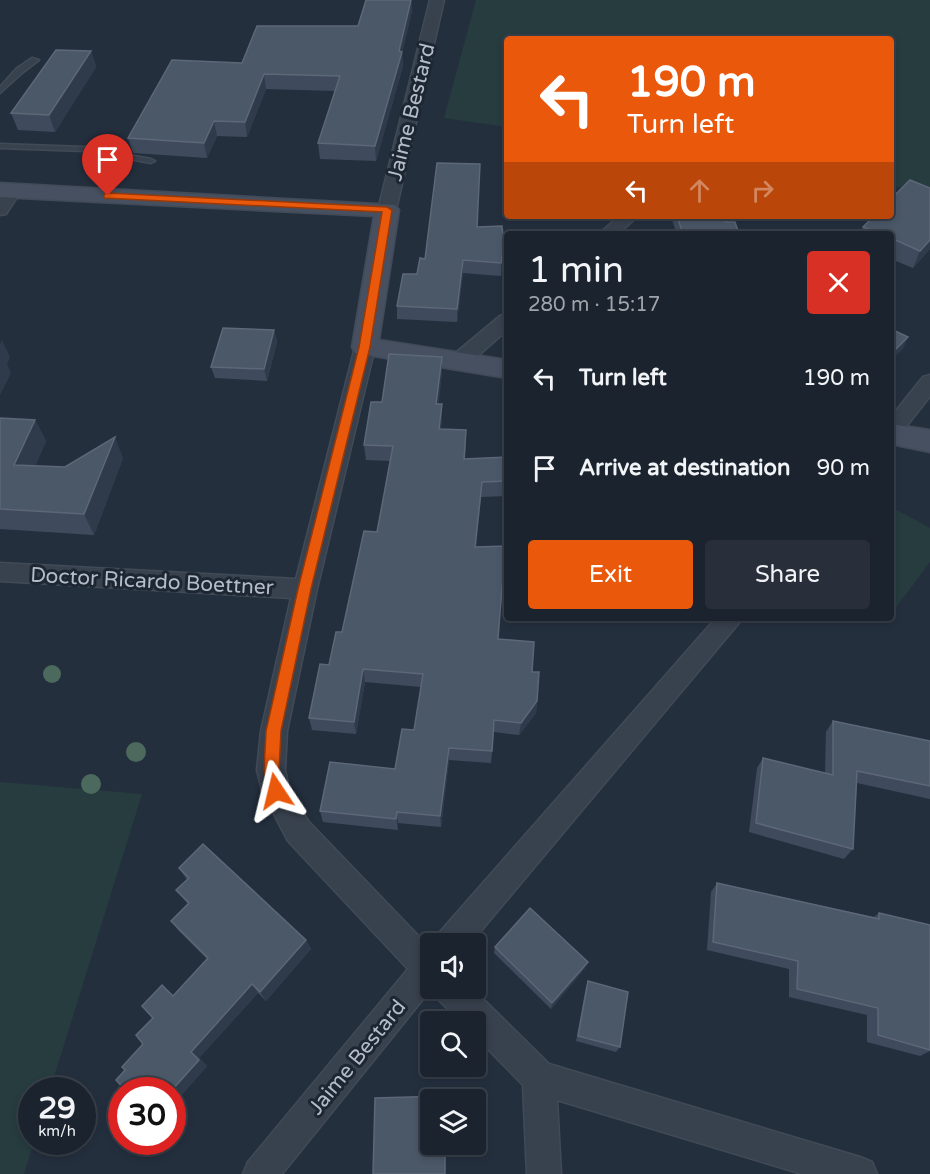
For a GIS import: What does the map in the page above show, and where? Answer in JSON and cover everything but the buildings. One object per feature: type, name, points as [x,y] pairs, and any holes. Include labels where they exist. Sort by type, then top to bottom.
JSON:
[{"type":"street","name":"Jaime Bestard","points":[[420,957],[298,831],[276,791],[271,770],[271,747],[305,589],[365,347],[387,210],[438,0]]},
{"type":"street","points":[[4,197],[387,210]]},
{"type":"street","points":[[612,231],[626,219]]},
{"type":"street","points":[[459,360],[504,322]]},
{"type":"street","points":[[365,347],[504,368]]},
{"type":"street","points":[[894,429],[930,382]]},
{"type":"street","points":[[894,434],[930,441]]},
{"type":"street","name":"Doctor Ricardo Boettner","points":[[0,572],[305,589]]},
{"type":"street","points":[[459,933],[728,621]]},
{"type":"street","name":"Jaime Bestard","points":[[261,1174],[420,990]]},
{"type":"street","points":[[461,999],[539,1078],[860,1174]]},
{"type":"street","points":[[539,1078],[544,1174]]},
{"type":"lane","points":[[0,92],[19,71],[35,60]]},
{"type":"lane","points":[[0,146],[85,149],[151,161]]},
{"type":"green space","points":[[476,0],[930,0],[930,192],[894,186],[894,36],[504,36],[504,127],[444,118]]},
{"type":"green space","points":[[894,509],[930,528],[930,562],[894,610]]},
{"type":"green space","points":[[0,782],[142,794],[54,1077],[18,1077],[18,1155],[30,1155],[24,1174],[0,1174]]},
{"type":"route","points":[[108,196],[387,210],[365,347],[305,589],[274,731],[271,770],[276,791]]}]
